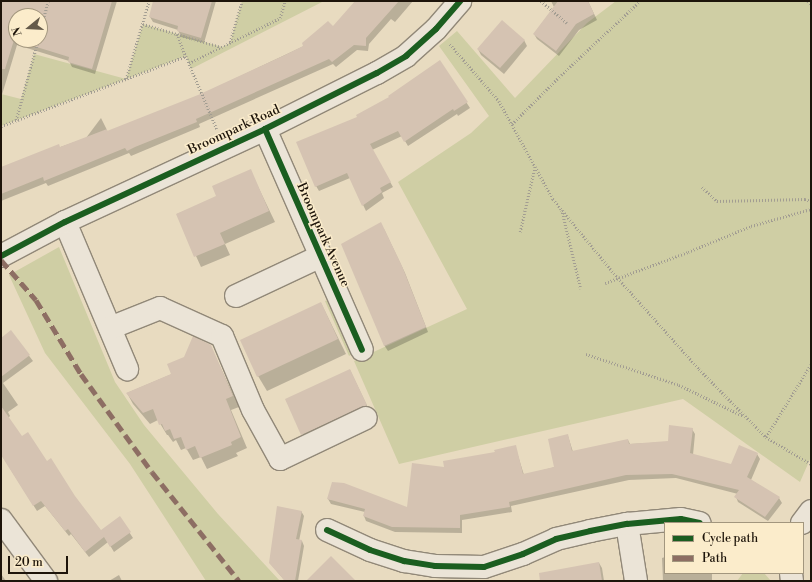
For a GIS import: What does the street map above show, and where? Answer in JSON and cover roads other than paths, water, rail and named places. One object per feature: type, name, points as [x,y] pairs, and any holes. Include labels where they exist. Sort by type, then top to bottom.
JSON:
[{"type":"street","name":"Broompark Road","points":[[1,256],[65,222],[225,146],[265,129],[377,73],[406,56],[436,29],[460,1]]},
{"type":"street","name":"Broompark Avenue","points":[[265,129],[362,350]]},
{"type":"street","points":[[65,222],[127,369]]},
{"type":"street","points":[[236,296],[321,256]]},
{"type":"street","points":[[110,328],[160,308],[222,336],[253,410],[280,459],[366,418]]},
{"type":"street","points":[[803,522],[811,511]]},
{"type":"street","points":[[327,530],[370,550],[404,561],[435,566],[484,567],[522,554],[556,539],[627,524],[681,519],[695,522]]},
{"type":"street","points":[[1,520],[46,581]]},
{"type":"street","points":[[627,524],[636,581]]}]
